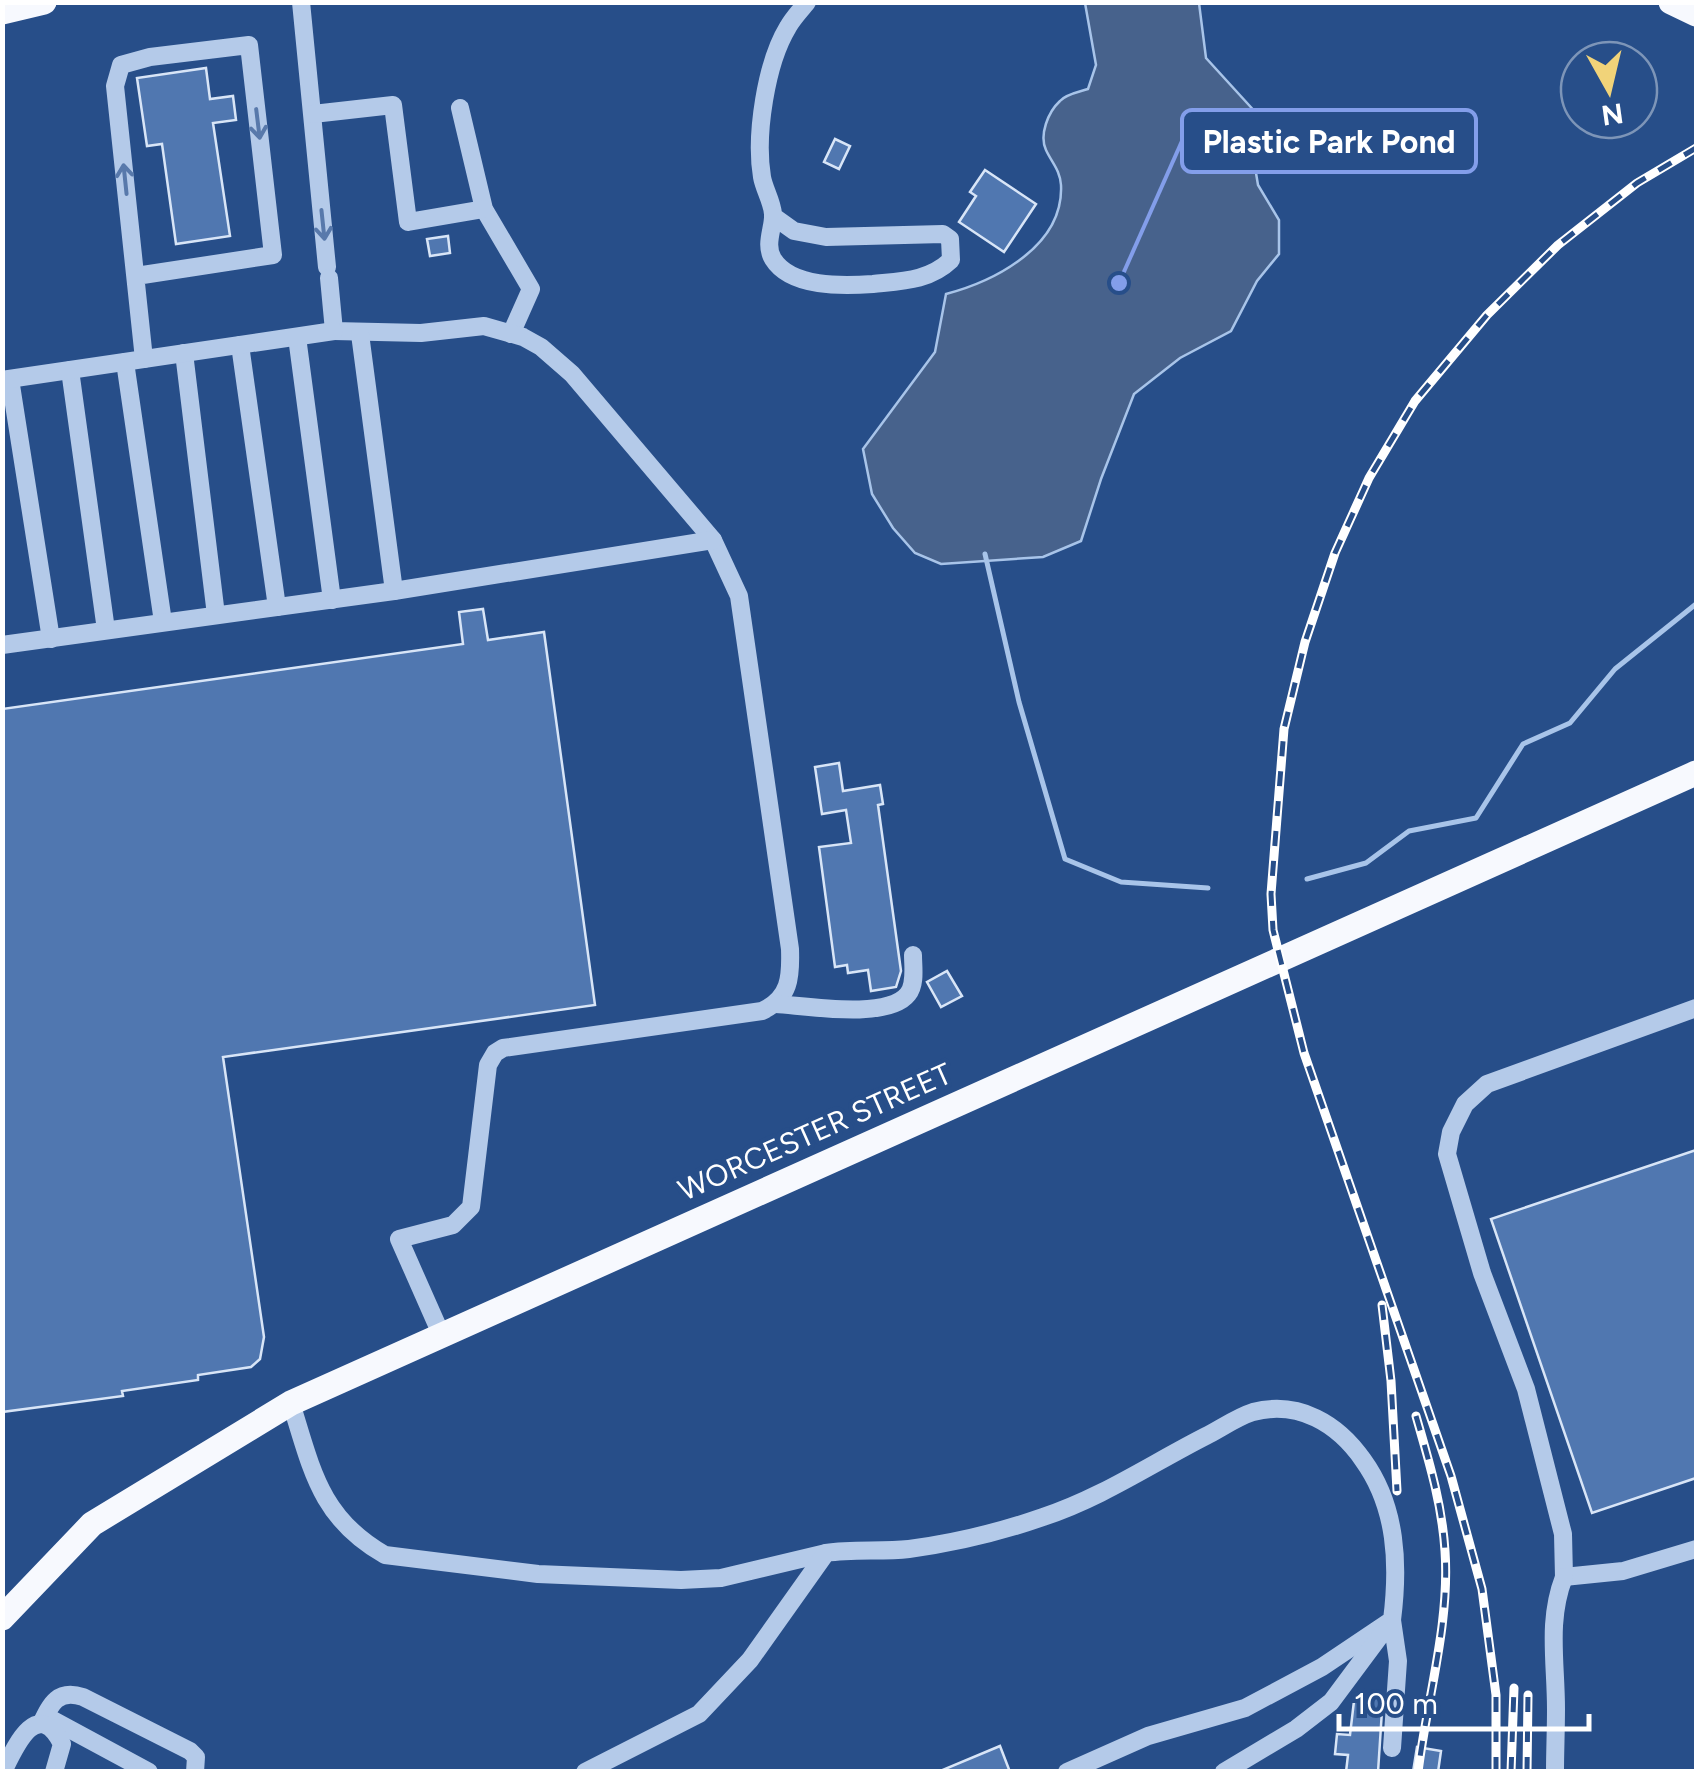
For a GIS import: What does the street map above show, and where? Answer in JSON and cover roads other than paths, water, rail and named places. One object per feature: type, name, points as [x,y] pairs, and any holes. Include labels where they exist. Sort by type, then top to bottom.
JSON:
[{"type":"main road","points":[[2,12],[44,2]]},
{"type":"main road","points":[[1671,2],[1696,14]]},
{"type":"main road","name":"WORCESTER STREET","points":[[2,1618],[92,1524],[292,1404],[1696,772]]},
{"type":"lane","points":[[302,2],[334,331]]},
{"type":"lane","points":[[774,216],[794,231],[826,238],[943,234],[950,240],[951,260],[940,271],[916,280],[846,286],[807,282],[774,262],[769,250],[774,216],[762,176],[761,119],[773,64],[788,27],[808,2]]},
{"type":"lane","points":[[136,276],[273,255],[249,45],[150,57],[121,65],[115,86],[144,359]]},
{"type":"lane","points":[[312,114],[394,104],[408,222],[484,209]]},
{"type":"lane","points":[[460,108],[484,209],[530,288],[511,334]]},
{"type":"lane","points":[[50,638],[6,380],[184,353],[334,331],[421,333],[484,326],[511,334],[541,347],[572,374],[712,540],[738,596],[790,949],[788,986],[776,1004],[762,1011],[503,1048],[495,1053],[488,1065],[470,1207],[453,1225],[400,1239],[441,1334]]},
{"type":"lane","points":[[360,334],[394,592]]},
{"type":"lane","points":[[296,337],[332,600]]},
{"type":"lane","points":[[240,345],[277,607]]},
{"type":"lane","points":[[184,353],[216,615]]},
{"type":"lane","points":[[125,362],[164,622]]},
{"type":"lane","points":[[70,370],[106,630]]},
{"type":"lane","points":[[2,645],[394,592],[712,540]]},
{"type":"lane","points":[[776,1004],[874,1010],[892,1005],[907,996],[912,985],[912,955]]},
{"type":"lane","points":[[1554,1772],[1552,1639],[1555,1600],[1564,1577],[1564,1534],[1526,1390],[1482,1273],[1447,1154],[1452,1132],[1466,1104],[1487,1084],[1696,1008]]},
{"type":"lane","points":[[292,1404],[316,1484],[326,1502],[364,1543],[386,1555],[538,1574],[680,1580],[721,1578],[826,1553],[909,1548],[974,1537],[1044,1517],[1114,1488],[1253,1412],[1310,1413],[1335,1428],[1373,1473],[1394,1539],[1397,1578],[1392,1620],[1398,1661],[1392,1748]]},
{"type":"lane","points":[[1564,1577],[1622,1571],[1696,1549]]},
{"type":"lane","points":[[586,1772],[698,1714],[750,1660],[826,1553]]},
{"type":"lane","points":[[1066,1772],[1148,1736],[1245,1708],[1322,1667],[1392,1620]]},
{"type":"lane","points":[[1224,1772],[1296,1729],[1331,1702],[1392,1620]]},
{"type":"lane","points":[[3,1772],[20,1737],[44,1719],[58,1696],[72,1694],[190,1751],[196,1757],[195,1772]]},
{"type":"lane","points":[[44,1719],[62,1744],[54,1772]]},
{"type":"lane","points":[[44,1719],[149,1772]]},
{"type":"water","points":[[1085,3],[1199,3],[1206,58],[1258,115],[1261,134],[1254,161],[1258,185],[1279,220],[1279,254],[1257,281],[1231,331],[1180,358],[1134,394],[1081,541],[1043,557],[941,564],[915,553],[893,528],[872,494],[863,449],[935,352],[946,294],[1005,270],[1039,243],[1051,226],[1059,207],[1061,185],[1044,144],[1044,131],[1048,117],[1060,101],[1088,89],[1096,65]]},
{"type":"waterway","points":[[985,554],[1019,702],[1065,859],[1121,882],[1208,888]]},
{"type":"waterway","points":[[1307,879],[1366,863],[1409,831],[1476,818],[1523,744],[1570,723],[1615,669],[1696,604]]},
{"type":"railway","points":[[1496,1772],[1496,1695],[1482,1589],[1451,1476],[1304,1053],[1273,930],[1271,894],[1284,729],[1305,642],[1335,553],[1369,478],[1415,401],[1487,315],[1558,245],[1637,183],[1696,148]]},
{"type":"railway","points":[[1382,1305],[1397,1491]]},
{"type":"railway","points":[[1416,1416],[1441,1516],[1446,1578],[1441,1634],[1418,1772]]},
{"type":"railway","points":[[1511,1772],[1514,1688]]},
{"type":"railway","points":[[1527,1772],[1528,1695]]},
{"type":"place","name":"Plastic Park Pond","points":[[1119,283]]}]
